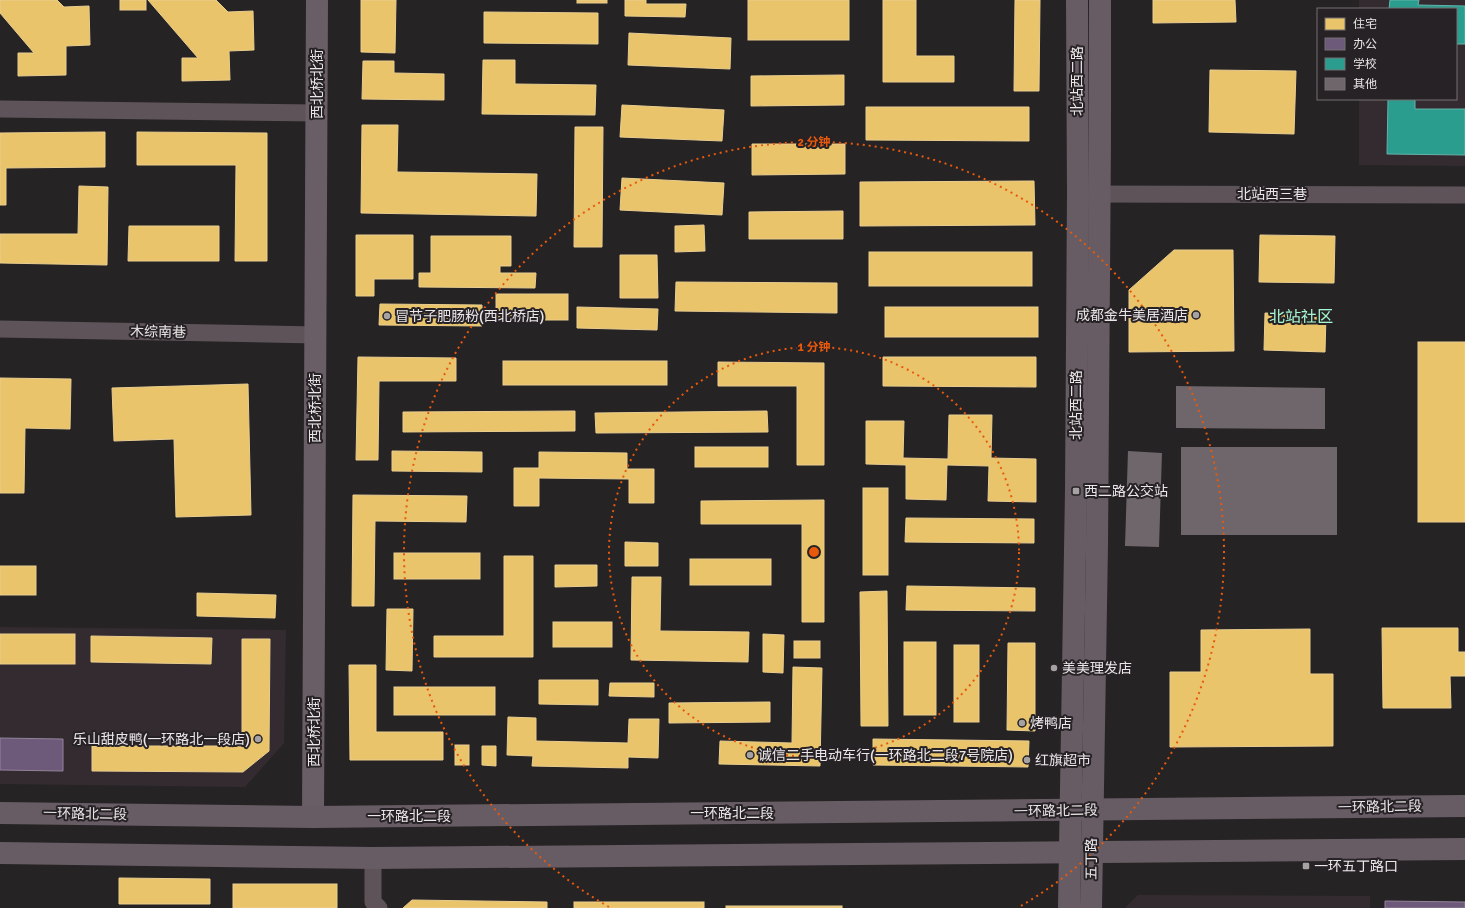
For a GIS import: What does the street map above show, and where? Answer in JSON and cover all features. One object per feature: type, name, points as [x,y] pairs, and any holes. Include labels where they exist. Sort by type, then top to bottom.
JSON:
[{"type":"main road","name":"北站西二路","points":[[1070,811],[1076,483],[1078,194],[1077,0]]},
{"type":"main road","name":"北站西二路","points":[[1092,810],[1097,553],[1100,0]]},
{"type":"main road","name":"一环路北二段","points":[[0,813],[314,817],[1070,811],[1465,806]]},
{"type":"main road","name":"五丁路","points":[[1069,908],[1092,810]]},
{"type":"main road","name":"五丁路","points":[[1070,811],[1081,852],[1091,908]]},
{"type":"main road","points":[[0,853],[373,858],[1465,849]]},
{"type":"street","name":"西北桥北街","points":[[314,817],[317,0]]},
{"type":"street","points":[[0,109],[317,113]]},
{"type":"street","name":"北站西三巷","points":[[1078,194],[1465,194]]},
{"type":"street","name":"木综南巷","points":[[0,330],[316,335]]},
{"type":"street","points":[[373,858],[373,902],[379,908]]},
{"type":"shaded area","points":[[1359,0],[1465,0],[1465,166],[1359,165],[1359,100],[1457,100],[1457,8],[1359,8]]},
{"type":"shaded area","points":[[0,627],[286,630],[284,743],[245,787],[0,784]]},
{"type":"shaded area","points":[[1138,895],[1370,896],[1370,908],[1125,908]]},
{"type":"building: 住宅","points":[[0,0],[57,0],[64,7],[89,6],[90,45],[66,46],[66,75],[18,76],[18,53],[34,53],[0,13]]},
{"type":"building: 住宅","points":[[120,0],[146,0],[146,10],[120,10]]},
{"type":"building: 住宅","points":[[148,0],[216,0],[228,12],[253,11],[254,50],[229,51],[230,80],[182,81],[182,58],[198,58]]},
{"type":"building: 住宅","points":[[361,0],[396,0],[395,53],[361,52]]},
{"type":"building: 住宅","points":[[577,0],[607,0],[607,3],[577,3]]},
{"type":"building: 住宅","points":[[625,0],[646,0],[646,4],[686,4],[685,17],[625,16]]},
{"type":"building: 住宅","points":[[748,0],[849,0],[849,40],[748,40]]},
{"type":"building: 住宅","points":[[883,0],[916,0],[916,56],[954,56],[954,82],[883,82]]},
{"type":"building: 住宅","points":[[1015,0],[1040,0],[1039,91],[1014,91]]},
{"type":"building: 住宅","points":[[1153,0],[1235,0],[1236,22],[1153,23]]},
{"type":"building: 住宅","points":[[484,12],[598,13],[598,44],[484,43]]},
{"type":"building: 住宅","points":[[629,33],[731,38],[730,69],[628,65]]},
{"type":"building: 住宅","points":[[483,60],[515,60],[515,84],[596,85],[595,115],[482,114]]},
{"type":"building: 住宅","points":[[363,61],[394,61],[394,73],[444,74],[444,100],[362,99]]},
{"type":"building: 住宅","points":[[1210,70],[1296,71],[1294,134],[1209,132]]},
{"type":"building: 住宅","points":[[844,75],[844,105],[751,106],[751,76]]},
{"type":"building: 住宅","points":[[622,105],[724,110],[722,141],[620,137]]},
{"type":"building: 住宅","points":[[866,107],[1029,107],[1029,141],[866,140]]},
{"type":"building: 住宅","points":[[362,125],[398,125],[397,172],[537,174],[536,216],[361,213]]},
{"type":"building: 住宅","points":[[575,127],[603,127],[602,247],[574,247]]},
{"type":"building: 住宅","points":[[105,132],[105,167],[6,168],[6,205],[0,205],[0,133]]},
{"type":"building: 住宅","points":[[137,132],[267,133],[267,261],[235,261],[236,165],[137,165]]},
{"type":"building: 住宅","points":[[752,144],[845,144],[845,174],[752,175]]},
{"type":"building: 住宅","points":[[622,178],[724,183],[722,215],[620,210]]},
{"type":"building: 住宅","points":[[1034,181],[1035,225],[860,226],[860,182]]},
{"type":"building: 住宅","points":[[79,186],[108,187],[107,265],[0,263],[0,234],[78,234]]},
{"type":"building: 住宅","points":[[843,211],[843,239],[749,239],[749,212]]},
{"type":"building: 住宅","points":[[704,225],[705,251],[675,252],[675,226]]},
{"type":"building: 住宅","points":[[129,226],[219,226],[219,261],[128,261]]},
{"type":"building: 住宅","points":[[356,235],[413,235],[413,279],[374,279],[374,296],[356,296]]},
{"type":"building: 住宅","points":[[1260,235],[1335,236],[1334,283],[1259,282]]},
{"type":"building: 住宅","points":[[431,236],[511,236],[511,266],[500,266],[500,273],[536,273],[535,288],[419,287],[419,273],[431,273]]},
{"type":"building: 住宅","points":[[1174,250],[1233,250],[1234,351],[1129,352],[1129,290]]},
{"type":"building: 住宅","points":[[869,252],[1032,252],[1032,286],[869,286]]},
{"type":"building: 住宅","points":[[620,255],[657,255],[658,298],[620,298]]},
{"type":"building: 住宅","points":[[676,282],[837,283],[837,313],[675,311]]},
{"type":"building: 住宅","points":[[496,294],[568,294],[568,320],[496,320]]},
{"type":"building: 住宅","points":[[380,304],[482,305],[482,326],[379,325]]},
{"type":"building: 住宅","points":[[577,307],[658,309],[657,330],[577,328]]},
{"type":"building: 住宅","points":[[885,307],[1038,307],[1038,337],[885,337]]},
{"type":"building: 住宅","points":[[1265,313],[1326,315],[1325,352],[1264,350]]},
{"type":"building: 住宅","points":[[1418,342],[1465,342],[1465,522],[1418,522]]},
{"type":"building: 住宅","points":[[358,357],[456,358],[456,381],[379,381],[378,460],[356,460]]},
{"type":"building: 住宅","points":[[883,357],[1036,357],[1036,387],[883,386]]},
{"type":"building: 住宅","points":[[503,361],[667,361],[667,385],[503,385]]},
{"type":"building: 住宅","points":[[718,362],[824,363],[824,465],[797,465],[797,386],[718,386]]},
{"type":"building: 住宅","points":[[0,378],[71,379],[70,429],[25,428],[24,493],[0,493]]},
{"type":"building: 住宅","points":[[248,384],[251,515],[176,517],[174,439],[114,441],[112,388]]},
{"type":"building: 住宅","points":[[575,411],[575,431],[403,432],[403,412]]},
{"type":"building: 住宅","points":[[767,411],[768,432],[596,433],[595,413]]},
{"type":"building: 住宅","points":[[949,415],[992,415],[991,458],[1036,459],[1036,502],[988,501],[989,466],[947,465],[946,500],[906,499],[906,465],[866,464],[866,421],[904,421],[903,458],[948,459]]},
{"type":"building: 住宅","points":[[695,447],[768,447],[768,467],[695,467]]},
{"type":"building: 住宅","points":[[392,451],[482,452],[482,472],[392,471]]},
{"type":"building: 住宅","points":[[539,452],[627,453],[627,469],[654,469],[654,503],[629,503],[629,479],[539,478],[539,506],[514,506],[514,468],[539,468]]},
{"type":"building: 住宅","points":[[863,488],[888,488],[888,575],[863,575]]},
{"type":"building: 住宅","points":[[353,495],[467,496],[466,522],[375,521],[374,606],[352,606]]},
{"type":"building: 住宅","points":[[824,500],[824,622],[802,622],[802,524],[701,524],[701,501]]},
{"type":"building: 住宅","points":[[906,518],[1034,519],[1034,543],[905,542]]},
{"type":"building: 住宅","points":[[625,542],[658,543],[658,566],[625,566]]},
{"type":"building: 住宅","points":[[394,553],[480,553],[480,579],[394,579]]},
{"type":"building: 住宅","points":[[504,556],[533,556],[533,657],[434,657],[434,636],[504,636]]},
{"type":"building: 住宅","points":[[690,559],[771,559],[771,585],[690,585]]},
{"type":"building: 住宅","points":[[555,565],[597,565],[597,586],[555,587]]},
{"type":"building: 住宅","points":[[0,566],[36,566],[36,595],[0,595]]},
{"type":"building: 住宅","points":[[632,577],[661,577],[660,631],[749,632],[748,662],[631,660]]},
{"type":"building: 住宅","points":[[907,586],[1035,588],[1035,611],[906,610]]},
{"type":"building: 住宅","points":[[887,591],[888,726],[861,726],[860,592]]},
{"type":"building: 住宅","points":[[197,593],[276,595],[275,618],[197,616]]},
{"type":"building: 住宅","points":[[387,609],[413,609],[412,671],[386,670]]},
{"type":"building: 住宅","points":[[553,622],[612,622],[612,647],[553,647]]},
{"type":"building: 住宅","points":[[1382,628],[1458,628],[1458,652],[1465,652],[1465,676],[1450,676],[1451,708],[1383,708]]},
{"type":"building: 住宅","points":[[1310,629],[1310,674],[1333,674],[1333,746],[1170,747],[1170,672],[1201,672],[1201,630]]},
{"type":"building: 住宅","points":[[0,634],[75,634],[75,664],[0,664]]},
{"type":"building: 住宅","points":[[763,634],[784,635],[783,673],[763,672]]},
{"type":"building: 住宅","points":[[91,636],[212,638],[211,664],[91,662]]},
{"type":"building: 住宅","points":[[242,639],[270,639],[269,751],[243,772],[92,771],[92,746],[242,746]]},
{"type":"building: 住宅","points":[[794,641],[820,641],[820,658],[794,658]]},
{"type":"building: 住宅","points":[[904,642],[936,642],[936,715],[904,715]]},
{"type":"building: 住宅","points":[[1008,643],[1035,643],[1035,731],[1007,730]]},
{"type":"building: 住宅","points":[[954,645],[979,645],[979,722],[954,722]]},
{"type":"building: 住宅","points":[[349,665],[376,665],[376,732],[443,732],[443,760],[350,760]]},
{"type":"building: 住宅","points":[[793,667],[822,668],[820,766],[719,764],[720,741],[792,743]]},
{"type":"building: 住宅","points":[[539,680],[598,680],[598,705],[539,704]]},
{"type":"building: 住宅","points":[[610,683],[654,683],[654,697],[609,696]]},
{"type":"building: 住宅","points":[[394,687],[495,687],[495,715],[394,715]]},
{"type":"building: 住宅","points":[[770,702],[770,722],[669,723],[669,703]]},
{"type":"building: 住宅","points":[[508,717],[536,718],[536,741],[628,743],[629,719],[659,719],[658,758],[628,757],[628,768],[532,766],[533,756],[507,755]]},
{"type":"building: 住宅","points":[[873,739],[1029,741],[1028,767],[873,765]]},
{"type":"building: 住宅","points":[[455,745],[469,745],[469,765],[455,765]]},
{"type":"building: 住宅","points":[[482,746],[496,746],[496,766],[482,765]]},
{"type":"building: 住宅","points":[[119,878],[210,879],[210,904],[119,904]]},
{"type":"building: 住宅","points":[[233,884],[337,884],[337,908],[233,908]]},
{"type":"building: 住宅","points":[[412,900],[547,902],[547,908],[403,908]]},
{"type":"building: 住宅","points":[[574,902],[704,902],[704,908],[574,908]]},
{"type":"building: 住宅","points":[[726,906],[842,906],[842,908],[726,908]]},
{"type":"building: 办公","points":[[0,738],[63,739],[63,771],[0,770]]},
{"type":"building: 办公","points":[[1385,901],[1465,902],[1465,908],[1385,908]]},
{"type":"building: 学校","points":[[1390,0],[1419,0],[1418,5],[1465,6],[1465,44],[1457,44],[1457,8],[1389,8]]},
{"type":"building: 学校","points":[[1388,100],[1415,100],[1415,109],[1465,109],[1465,155],[1387,154]]},
{"type":"building: 其他","points":[[1176,386],[1325,388],[1325,429],[1176,428]]},
{"type":"building: 其他","points":[[1181,447],[1337,447],[1337,535],[1181,535]]},
{"type":"building: 其他","points":[[1128,451],[1162,453],[1159,547],[1125,546]]},
{"type":"place","name":"成都金牛美居酒店","points":[[1196,315]]},
{"type":"place","name":"冒节子肥肠粉(西北桥店)","points":[[387,316]]},
{"type":"place","name":"西二路公交站","points":[[1076,491]]},
{"type":"place","name":"美美理发店","points":[[1054,668]]},
{"type":"place","name":"烤鸭店","points":[[1022,723]]},
{"type":"place","name":"乐山甜皮鸭(一环路北一段店)","points":[[258,739]]},
{"type":"place","name":"诚信二手电动车行(一环路北二段7号院店)","points":[[750,755]]},
{"type":"place","name":"红旗超市","points":[[1027,760]]},
{"type":"place","name":"一环五丁路口","points":[[1306,866]]},
{"type":"district","name":"北站社区","points":[[1301,317]]}]
